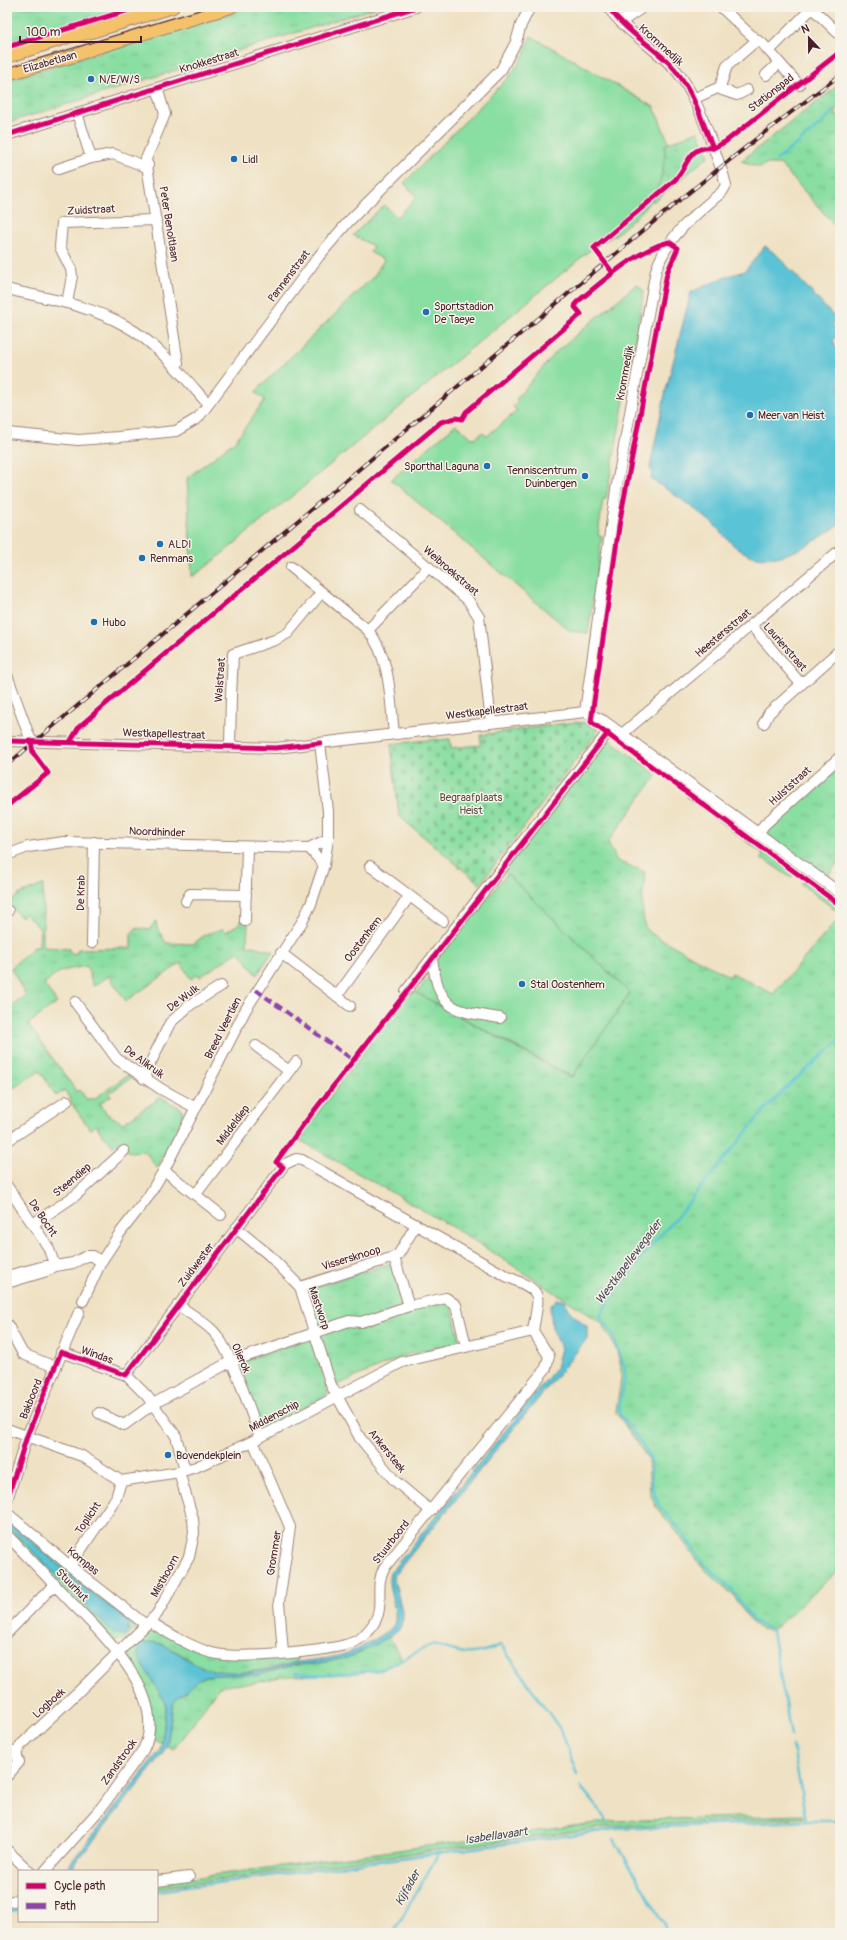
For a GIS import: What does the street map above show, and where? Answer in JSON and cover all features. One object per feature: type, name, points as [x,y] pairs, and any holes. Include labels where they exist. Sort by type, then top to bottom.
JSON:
[{"type":"main road","name":"Elizabetlaan","points":[[7,57],[68,37],[88,33],[173,7]]},
{"type":"main road","name":"Elizabetlaan","points":[[7,74],[74,56],[95,48],[231,7]]},
{"type":"street","name":"Knokkestraat","points":[[7,135],[416,7]]},
{"type":"street","name":"Pannenstraat","points":[[7,434],[78,440],[176,431],[198,418],[328,245],[501,70],[516,42],[521,25],[530,7]]},
{"type":"street","name":"Krommedijk","points":[[585,712],[616,490],[656,270],[663,252],[675,234],[722,192],[726,186],[723,174],[693,99],[682,78],[669,63],[621,22],[608,7]]},
{"type":"street","points":[[621,22],[643,7]]},
{"type":"street","points":[[721,7],[752,34],[756,41],[762,44],[769,51],[799,85]]},
{"type":"street","points":[[769,51],[811,8],[839,34]]},
{"type":"street","points":[[693,99],[720,87],[727,66],[756,41]]},
{"type":"street","points":[[766,75],[779,62]]},
{"type":"street","points":[[720,87],[722,90],[737,95],[747,90]]},
{"type":"street","name":"Peter Benoitlaan","points":[[157,88],[165,114],[146,159],[178,363],[175,367]]},
{"type":"street","points":[[77,113],[91,158]]},
{"type":"street","points":[[58,169],[91,158],[114,154],[144,166],[148,165]]},
{"type":"street","name":"Zuidstraat","points":[[67,304],[72,276],[71,269],[60,247],[62,223],[156,220]]},
{"type":"street","points":[[7,289],[98,312],[127,327],[175,367],[208,404]]},
{"type":"street","name":"Weibroekstraat","points":[[360,510],[468,600],[479,617],[492,722]]},
{"type":"street","name":"Heestersstraat","points":[[622,734],[840,550]]},
{"type":"street","points":[[291,567],[368,630],[376,640],[385,664],[394,734]]},
{"type":"street","points":[[368,630],[429,567]]},
{"type":"street","name":"Walstraat","points":[[230,746],[233,654],[275,640],[288,633],[321,593]]},
{"type":"street","name":"Laurierstraat","points":[[751,625],[801,684]]},
{"type":"street","name":"Laurierstraat","points":[[764,723],[769,713],[840,650]]},
{"type":"street","points":[[7,675],[31,741]]},
{"type":"street","points":[[585,712],[599,718],[622,734],[840,893]]},
{"type":"street","name":"Westkapellestraat","points":[[7,741],[276,748],[585,712]]},
{"type":"street","points":[[406,991],[612,727]]},
{"type":"street","name":"Breed Veertien","points":[[101,1262],[148,1197],[164,1170],[246,1009],[311,904],[324,865],[328,839],[328,812],[320,743]]},
{"type":"street","name":"Hulststraat","points":[[758,834],[764,825],[840,757]]},
{"type":"street","name":"Noordhinder","points":[[7,855],[28,847],[64,842],[309,848],[328,839]]},
{"type":"street","name":"De Krab","points":[[92,943],[94,842]]},
{"type":"street","points":[[245,921],[247,847]]},
{"type":"street","points":[[309,848],[324,865]]},
{"type":"street","points":[[370,866],[409,897],[443,921]]},
{"type":"street","points":[[186,900],[190,894],[246,895]]},
{"type":"street","name":"Oostenhem","points":[[337,996],[409,897]]},
{"type":"street","points":[[281,953],[350,1006]]},
{"type":"street","points":[[432,959],[440,994],[446,1002],[464,1012],[500,1018]]},
{"type":"street","name":"De Wulk","points":[[142,1078],[170,1023],[190,1006],[221,986]]},
{"type":"street","name":"De Alikruik","points":[[75,1002],[113,1054],[127,1067],[142,1078],[196,1108]]},
{"type":"street","points":[[256,1046],[289,1071]]},
{"type":"street","name":"Middeldiep","points":[[196,1194],[296,1062]]},
{"type":"street","points":[[7,1141],[68,1101]]},
{"type":"street","name":"Steendiep","points":[[34,1224],[76,1195],[124,1151]]},
{"type":"street","name":"Zuidwester","points":[[126,1375],[286,1164],[296,1158],[416,1224],[506,1276],[535,1290],[538,1299],[533,1331]]},
{"type":"street","points":[[164,1170],[221,1215]]},
{"type":"street","name":"De Bocht","points":[[7,1186],[34,1224],[48,1247],[55,1266]]},
{"type":"street","name":"Vissersknoop","points":[[300,1287],[394,1258],[398,1255],[416,1224]]},
{"type":"street","name":"Mastworp","points":[[236,1228],[269,1255],[300,1287],[337,1396]]},
{"type":"street","points":[[7,1276],[45,1266],[66,1265],[90,1255],[101,1262],[83,1301]]},
{"type":"street","points":[[394,1258],[409,1306]]},
{"type":"street","points":[[7,1283],[47,1271],[55,1266]]},
{"type":"street","points":[[99,1413],[124,1425],[153,1404],[230,1362],[348,1321],[361,1322],[409,1306],[446,1298],[456,1305],[466,1346]]},
{"type":"street","name":"Olierok","points":[[178,1305],[212,1330],[230,1362],[256,1439]]},
{"type":"street","name":"Bakboord","points":[[7,1500],[27,1436],[79,1312]]},
{"type":"street","points":[[7,1324],[23,1354],[55,1367]]},
{"type":"street","name":"Middenschip","points":[[121,1481],[182,1471],[256,1439],[402,1362],[533,1331]]},
{"type":"street","name":"Stuurboord","points":[[148,1623],[211,1653],[229,1656],[283,1653],[346,1644],[357,1640],[366,1634],[378,1616],[381,1604],[379,1583],[384,1568],[546,1368],[549,1356],[533,1331]]},
{"type":"street","name":"Windas","points":[[61,1352],[126,1375],[153,1404],[176,1436],[182,1471]]},
{"type":"street","name":"Ankersteek","points":[[337,1396],[362,1441],[395,1481],[431,1511]]},
{"type":"street","points":[[7,1429],[82,1456],[121,1481]]},
{"type":"street","name":"Grommer","points":[[256,1439],[290,1527],[279,1602],[283,1653]]},
{"type":"street","name":"Misthoorn","points":[[119,1652],[157,1614],[189,1558],[194,1533],[193,1519],[182,1471]]},
{"type":"street","name":"Toplicht","points":[[70,1566],[116,1498],[121,1481]]},
{"type":"street","name":"Kompas","points":[[7,1512],[70,1566],[148,1623]]},
{"type":"street","name":"Stuurhut","points":[[7,1535],[119,1652]]},
{"type":"street","points":[[7,1633],[54,1584]]},
{"type":"street","name":"Logboek","points":[[7,1776],[19,1762],[12,1751],[119,1652]]},
{"type":"street","name":"Zandstrook","points":[[47,1870],[101,1808],[143,1750],[148,1740],[150,1731],[143,1694],[119,1652]]},
{"type":"street","points":[[7,1850],[28,1870]]},
{"type":"street","points":[[158,1881],[189,1877]]},
{"type":"street","points":[[7,1902],[18,1900]]},
{"type":"green space","points":[[7,7],[128,7],[7,43]]},
{"type":"green space","points":[[251,7],[378,7],[7,123],[7,80]]},
{"type":"green space","name":"Sportstadion De Taeye","points":[[531,36],[654,107],[669,143],[665,145],[663,169],[657,189],[652,199],[637,216],[618,233],[600,242],[192,577],[187,478],[235,441],[265,400],[255,392],[374,276],[384,260],[370,252],[373,246],[353,235],[384,205],[397,217],[417,197],[404,183],[509,77],[523,57]]},
{"type":"green space","points":[[840,84],[840,107],[834,111],[840,119],[840,231],[780,164],[766,164],[760,167],[741,161]]},
{"type":"green space","points":[[698,131],[709,156],[653,202],[652,200],[660,180],[663,166],[664,145]]},
{"type":"green space","name":"Tenniscentrum Duinbergen","points":[[637,284],[644,291],[606,499],[603,499],[598,535],[602,536],[588,633],[570,631],[391,480],[456,424],[472,438],[477,437],[483,432],[487,436],[517,411],[513,406],[518,401],[516,399],[557,351]]},
{"type":"green space","name":"Begraafplaats Heist","points":[[575,722],[586,723],[599,730],[480,884],[399,816],[391,744],[450,739],[451,748],[481,745],[480,735]]},
{"type":"green space","points":[[607,738],[657,775],[608,842],[617,861],[645,872],[642,905],[645,928],[650,933],[730,977],[732,973],[773,994],[840,917],[840,1569],[775,1628],[768,1630],[760,1629],[750,1621],[733,1595],[701,1566],[677,1532],[656,1507],[650,1492],[648,1459],[616,1412],[621,1378],[620,1363],[612,1341],[601,1322],[459,1231],[298,1139],[410,991],[417,993],[562,1073],[572,1077],[630,993],[504,871]]},
{"type":"green space","points":[[840,762],[840,859],[826,878],[767,836],[768,827]]},
{"type":"green space","points":[[688,795],[795,873],[791,878],[765,860],[764,861],[761,859],[763,854],[687,797]]},
{"type":"green space","name":"Stal Oostenhem","points":[[507,874],[630,993],[572,1077],[417,993],[431,974],[430,966]]},
{"type":"green space","points":[[811,878],[840,898],[840,903],[807,879]]},
{"type":"green space","points":[[804,880],[840,906],[840,913],[801,884]]},
{"type":"green space","points":[[43,885],[43,947],[69,949],[69,952],[76,954],[78,949],[131,948],[131,934],[136,928],[149,930],[156,921],[157,928],[166,943],[193,944],[206,934],[223,929],[226,932],[243,921],[248,923],[247,945],[273,951],[257,975],[239,951],[200,977],[198,974],[191,979],[181,963],[126,1001],[109,976],[93,986],[87,966],[61,971],[44,984],[57,1003],[28,1024],[77,1092],[80,1090],[86,1099],[94,1099],[128,1075],[131,1078],[109,1093],[111,1096],[100,1103],[107,1114],[123,1123],[161,1097],[182,1109],[183,1118],[157,1168],[145,1151],[129,1152],[121,1140],[113,1147],[96,1125],[90,1129],[74,1107],[65,1090],[56,1096],[40,1071],[7,1092],[7,1009],[26,996],[11,968],[34,947],[39,947],[40,929],[25,913],[21,917],[8,904],[20,894]]},
{"type":"green space","points":[[391,1263],[406,1311],[446,1303],[452,1307],[460,1342],[409,1354],[337,1385],[335,1384],[307,1291],[308,1289]]},
{"type":"green space","points":[[312,1337],[328,1394],[262,1431],[236,1363]]},
{"type":"green space","points":[[7,1518],[134,1621],[135,1629],[130,1635],[122,1640],[110,1640],[7,1532],[7,1525]],"holes":[[[9,1522],[81,1584],[125,1618],[129,1631],[121,1634],[88,1608],[7,1525]]]},
{"type":"green space","points":[[150,1629],[154,1629],[191,1648],[295,1656],[297,1662],[250,1672],[237,1673],[214,1671],[193,1662],[165,1646],[144,1644],[142,1642],[137,1647],[164,1700],[166,1708],[162,1743],[153,1739],[154,1728],[128,1659],[132,1646]]},
{"type":"green space","points":[[389,1637],[402,1659],[377,1670],[344,1674],[281,1677],[254,1683],[222,1686],[218,1688],[174,1749],[167,1746],[173,1704],[177,1698],[198,1680],[206,1676],[269,1672],[294,1665],[315,1664],[346,1658]]},
{"type":"green space","points":[[802,1815],[803,1818],[607,1827],[158,1888],[158,1883],[613,1821]]},
{"type":"water","name":"Meer van Heist","points":[[765,246],[778,256],[837,320],[832,324],[840,333],[833,340],[835,343],[833,344],[840,352],[840,524],[805,546],[792,552],[766,558],[753,556],[736,547],[704,516],[651,479],[652,473],[650,467],[665,394],[691,292],[728,276],[745,271]]},
{"type":"water","points":[[557,1299],[565,1301],[571,1313],[587,1326],[587,1339],[395,1574],[394,1579],[403,1615],[402,1624],[398,1631],[368,1649],[346,1658],[315,1664],[294,1665],[258,1675],[206,1676],[198,1680],[177,1698],[173,1704],[167,1746],[162,1755],[70,1870],[65,1870],[159,1752],[162,1743],[166,1708],[164,1700],[140,1660],[138,1653],[140,1649],[137,1647],[142,1642],[145,1644],[152,1642],[167,1647],[207,1669],[230,1672],[253,1672],[268,1670],[294,1663],[340,1656],[358,1649],[390,1629],[395,1621],[395,1614],[389,1586],[390,1573],[556,1368],[561,1348],[552,1327],[550,1306]]},
{"type":"water","points":[[9,1522],[80,1584],[125,1618],[129,1625],[127,1629],[129,1631],[125,1636],[112,1632],[7,1525]]},
{"type":"waterway","points":[[777,160],[822,123],[834,110]]},
{"type":"waterway","name":"Westkapellewegader","points":[[791,1736],[772,1631],[752,1620],[732,1589],[703,1563],[680,1529],[660,1507],[652,1488],[651,1462],[645,1448],[621,1416],[619,1410],[625,1369],[612,1332],[600,1316],[616,1291],[648,1249],[676,1218],[766,1108],[790,1084],[840,1040]]},
{"type":"waterway","points":[[295,1673],[325,1675],[381,1670],[433,1644],[467,1653],[482,1652],[501,1645],[562,1732],[577,1775]]},
{"type":"waterway","name":"Westkapellewegader","points":[[793,1746],[806,1821]]},
{"type":"waterway","points":[[580,1786],[599,1809],[606,1821]]},
{"type":"waterway","name":"Isabellavaart","points":[[158,1891],[615,1829],[806,1821],[840,1821]]},
{"type":"waterway","points":[[614,1839],[669,1933]]},
{"type":"waterway","name":"Kijfader","points":[[393,1933],[439,1853]]},
{"type":"waterway","name":"Isabellavaart","points":[[7,1911],[18,1910]]},
{"type":"tram line","points":[[7,68],[210,7]]},
{"type":"railway","points":[[7,765],[676,203],[756,139],[840,75]]},
{"type":"marked path","points":[[256,990],[353,1060]]},
{"type":"cycle path","points":[[7,47],[139,7]]},
{"type":"cycle path","points":[[7,135],[416,7]]},
{"type":"cycle path","points":[[608,7],[622,23],[669,63],[677,72],[690,92],[713,148]]},
{"type":"cycle path","name":"Stationspad","points":[[713,148],[725,142],[840,52]]},
{"type":"cycle path","points":[[613,273],[594,248],[675,180],[694,153],[705,148],[713,148]]},
{"type":"cycle path","points":[[70,742],[79,727],[102,707],[441,422],[456,418],[462,419],[466,412],[581,314],[575,307],[576,303],[609,276],[633,259],[657,246],[669,242],[678,248],[667,273],[620,520],[591,722],[840,905]]},
{"type":"cycle path","points":[[7,1500],[27,1436],[61,1352],[126,1375],[283,1167],[276,1162],[303,1125],[608,733]]},
{"type":"cycle path","points":[[7,741],[276,748],[320,743]]},
{"type":"cycle path","points":[[7,806],[48,773],[33,753],[31,741]]},
{"type":"place","name":"N/E/W/S","points":[[91,79]]},
{"type":"place","name":"Lidl","points":[[234,159]]},
{"type":"place","name":"Sportstadion De Taeye","points":[[426,312]]},
{"type":"place","name":"Meer van Heist","points":[[750,415]]},
{"type":"place","name":"Sporthal Laguna","points":[[487,466]]},
{"type":"place","name":"Tenniscentrum Duinbergen","points":[[585,476]]},
{"type":"place","name":"ALDI","points":[[160,544]]},
{"type":"place","name":"Renmans","points":[[142,558]]},
{"type":"place","name":"Hubo","points":[[94,622]]},
{"type":"place","name":"Stal Oostenhem","points":[[522,984]]},
{"type":"place","name":"Bovendekplein","points":[[168,1455]]}]
